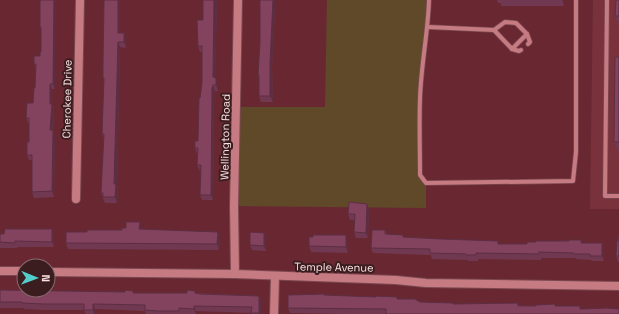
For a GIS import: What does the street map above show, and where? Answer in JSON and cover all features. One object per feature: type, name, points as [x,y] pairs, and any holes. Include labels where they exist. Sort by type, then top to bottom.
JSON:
[{"type":"street","name":"Cherokee Drive","points":[[76,199],[80,0]]},
{"type":"street","name":"Wellington Road","points":[[234,274],[238,0]]},
{"type":"street","points":[[0,271],[16,272]]},
{"type":"street","name":"Temple Avenue","points":[[56,272],[234,274],[275,277],[396,280],[426,283],[619,286]]},
{"type":"street","points":[[274,314],[275,277]]},
{"type":"lane","points":[[429,0],[428,27],[420,105],[420,175],[426,183],[574,181],[576,152],[576,0]]},
{"type":"lane","points":[[607,0],[605,196],[619,196]]},
{"type":"lane","points":[[428,27],[494,30],[505,22],[516,23],[527,34],[530,42],[528,44]]},
{"type":"lane","points":[[494,30],[512,49],[519,51],[521,50]]},
{"type":"lane","points":[[512,49],[527,34]]},
{"type":"shaded area","points":[[327,0],[429,0],[420,98],[420,175],[426,183],[426,208],[234,206],[236,107],[325,107]]},
{"type":"shaded area","points":[[593,0],[619,0],[619,209],[590,209]]},
{"type":"building","points":[[40,0],[54,0],[53,84],[50,84],[50,104],[52,104],[50,130],[53,130],[52,191],[32,192],[32,155],[27,155],[27,142],[29,142],[29,118],[26,118],[27,103],[33,103],[35,88],[36,64],[34,64],[34,56],[40,56],[41,52]]},
{"type":"building","points":[[104,0],[118,0],[118,33],[124,33],[124,42],[118,42],[114,184],[116,184],[115,197],[103,197],[103,193],[101,193],[104,134],[102,134]]},
{"type":"building","points":[[203,0],[214,0],[213,77],[216,78],[216,85],[213,85],[212,88],[211,195],[200,195],[201,165],[197,165],[198,148],[195,148],[195,141],[198,141],[199,98],[202,83],[202,46],[198,46],[197,20],[203,20]]},
{"type":"building","points":[[260,0],[273,0],[270,96],[259,96],[258,75]]},
{"type":"building","points":[[616,0],[619,0],[619,16],[615,16]]},
{"type":"building","points":[[615,57],[619,57],[619,142],[614,142]]},
{"type":"building","points":[[349,202],[367,204],[366,233],[354,232],[355,214],[348,214]]},
{"type":"building","points":[[126,222],[140,222],[139,229],[218,232],[217,244],[66,243],[66,232],[87,232],[87,230],[122,230],[122,228],[126,228]]},
{"type":"building","points":[[5,229],[52,229],[52,242],[0,242],[0,234],[4,234]]},
{"type":"building","points":[[372,230],[385,230],[385,234],[403,235],[403,237],[498,241],[498,244],[527,244],[527,242],[536,241],[581,240],[581,243],[602,243],[602,256],[590,256],[590,254],[539,252],[539,254],[476,253],[476,255],[466,255],[430,253],[430,249],[371,248]]},
{"type":"building","points":[[250,232],[264,233],[264,246],[250,245]]},
{"type":"building","points":[[313,235],[346,235],[346,247],[309,246],[309,237],[313,237]]},
{"type":"building","points":[[618,236],[619,256],[616,256],[617,240],[618,241]]},
{"type":"building","points":[[0,290],[16,290],[16,298],[56,298],[56,291],[125,292],[125,290],[133,291],[133,293],[187,293],[187,290],[195,291],[195,293],[200,294],[259,296],[259,313],[251,313],[252,307],[194,306],[194,309],[179,308],[179,311],[158,311],[145,310],[145,305],[93,304],[93,310],[84,310],[84,304],[0,302]]},
{"type":"building","points":[[324,294],[397,297],[397,299],[415,299],[420,302],[453,304],[518,303],[518,306],[536,306],[555,304],[555,306],[580,306],[580,309],[619,309],[619,314],[386,314],[386,309],[288,308],[288,295]]}]
